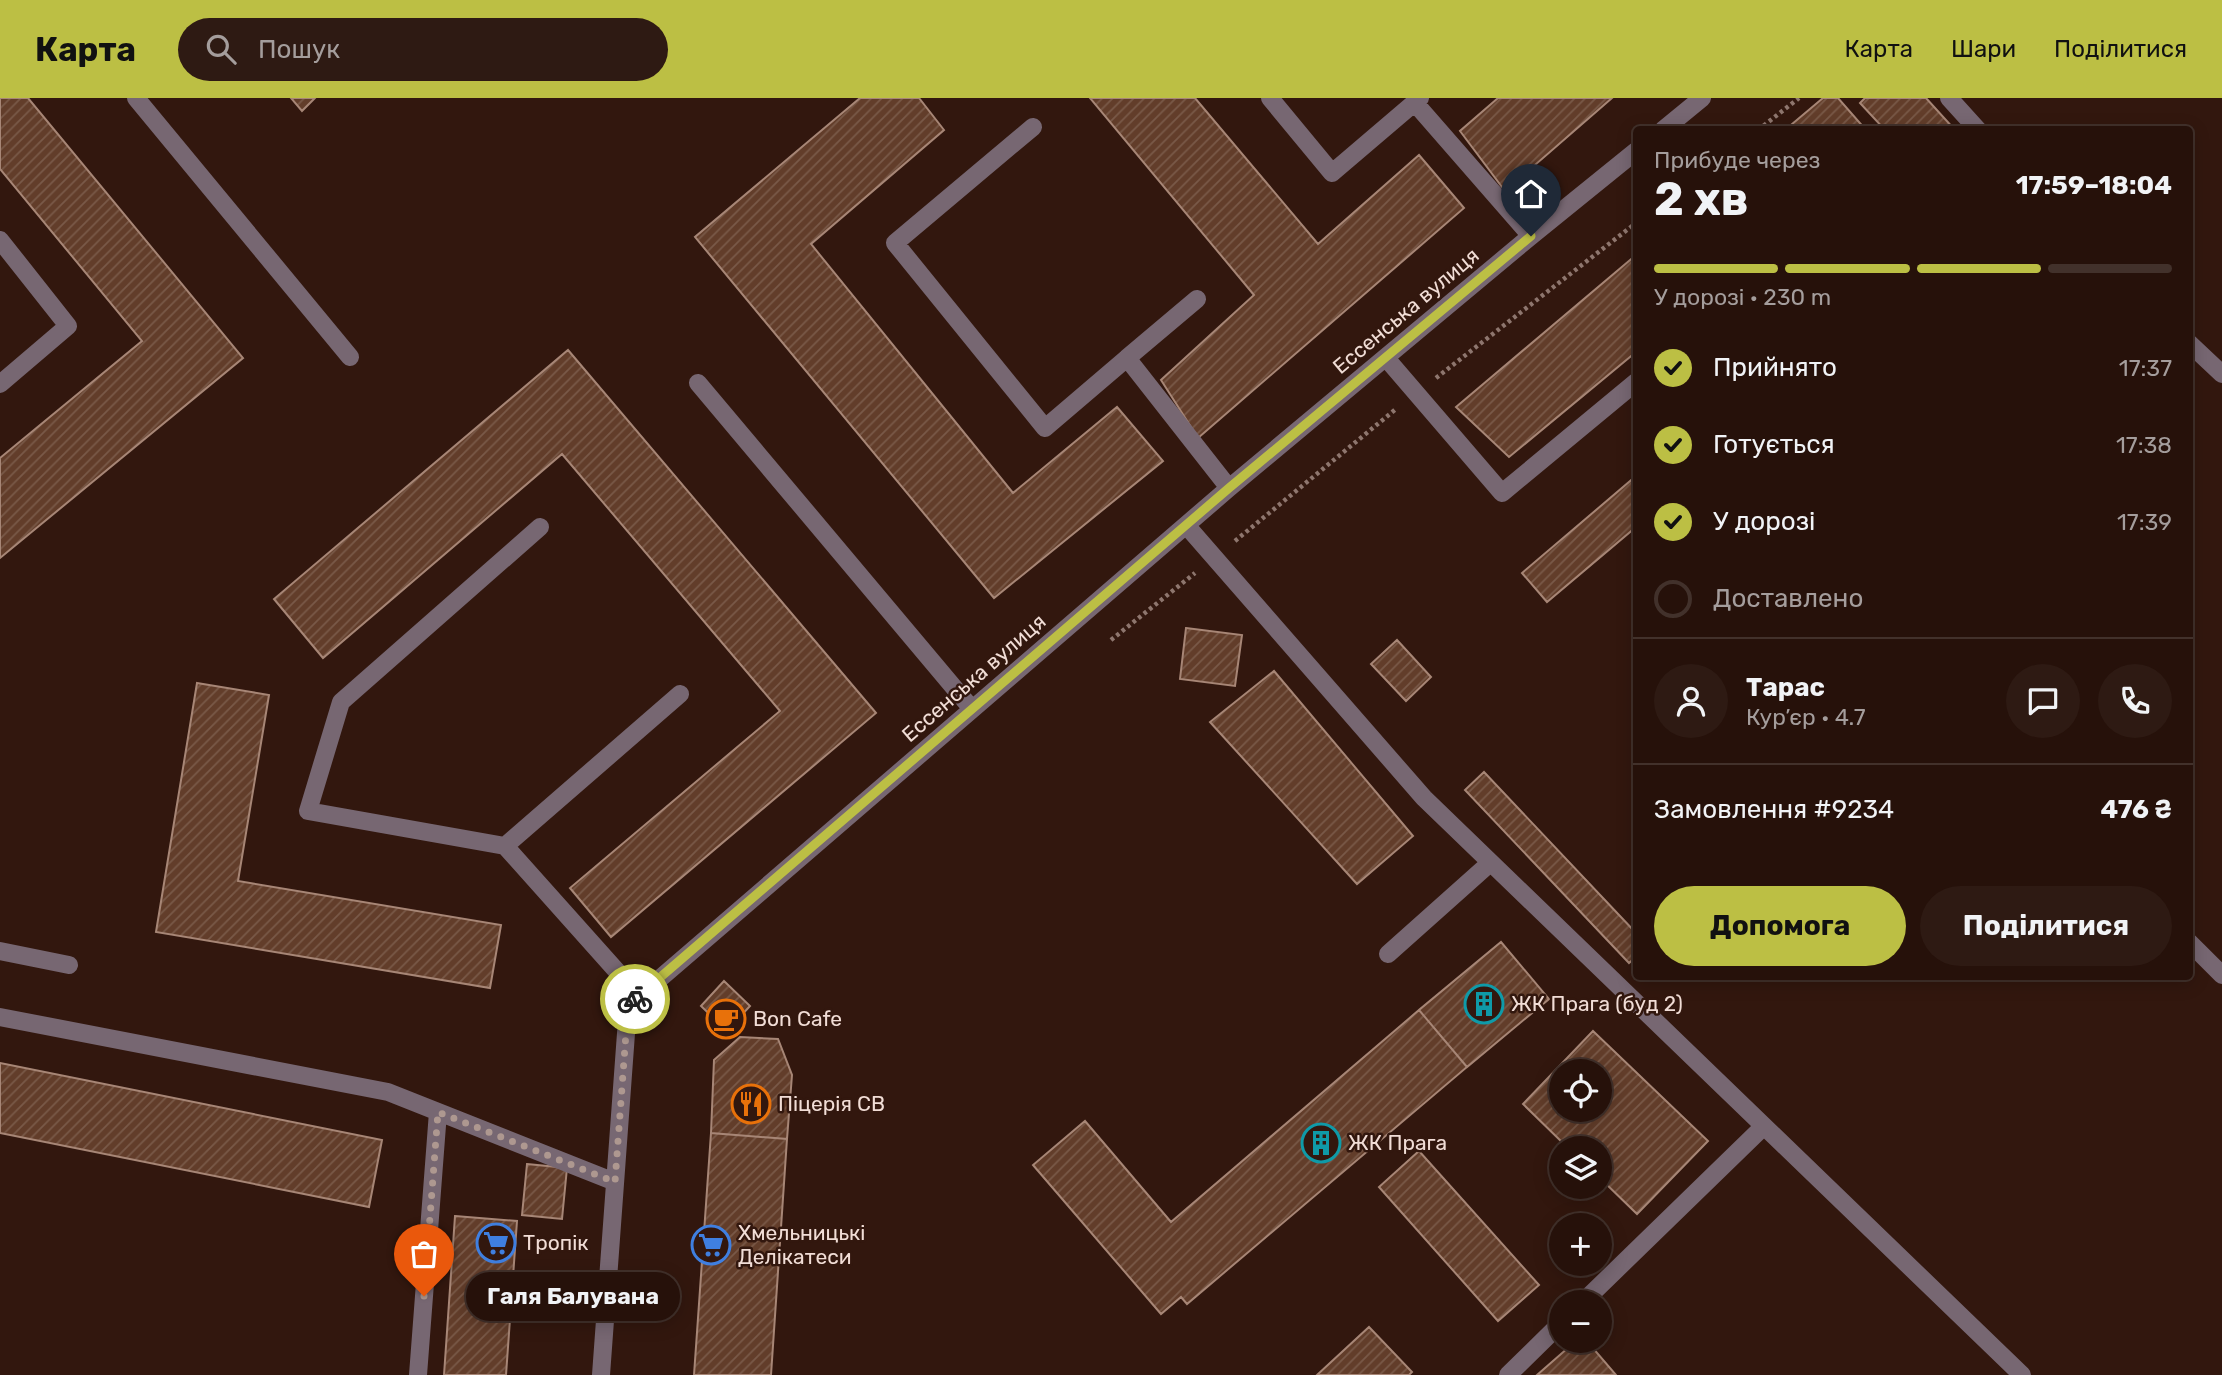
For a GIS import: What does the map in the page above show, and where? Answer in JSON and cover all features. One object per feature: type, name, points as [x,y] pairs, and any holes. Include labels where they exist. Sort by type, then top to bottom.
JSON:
[{"type":"street","points":[[136,98],[350,358]]},
{"type":"street","points":[[1270,98],[1332,173],[1417,100],[1531,236]]},
{"type":"street","points":[[1668,126],[1702,98]]},
{"type":"street","points":[[1949,98],[1974,126]]},
{"type":"street","points":[[1033,127],[895,243],[1045,428],[1197,299]]},
{"type":"street","name":"Ессенська вулиця","points":[[601,1375],[628,1006],[1229,488],[1633,153]]},
{"type":"street","points":[[0,240],[68,326],[0,384]]},
{"type":"street","points":[[2193,347],[2222,374]]},
{"type":"street","points":[[1127,358],[1229,488]]},
{"type":"street","points":[[1386,358],[1502,493],[1633,384]]},
{"type":"street","points":[[698,383],[972,709]]},
{"type":"street","points":[[1186,525],[1424,798],[2022,1375]]},
{"type":"street","points":[[540,527],[341,702],[308,811],[505,846],[639,996]]},
{"type":"street","points":[[505,846],[680,694]]},
{"type":"street","points":[[1388,954],[1490,863]]},
{"type":"street","points":[[2193,946],[2222,975]]},
{"type":"street","points":[[0,951],[69,965]]},
{"type":"street","points":[[0,1017],[388,1092],[615,1182]]},
{"type":"street","points":[[418,1375],[438,1112]]},
{"type":"street","points":[[1595,1290],[1763,1127]]},
{"type":"street","points":[[1508,1375],[1549,1335]]},
{"type":"path","points":[[1763,126],[1799,98]]},
{"type":"path","points":[[1111,640],[1416,393],[1633,225]]},
{"type":"building","points":[[0,98],[28,98],[243,358],[0,558],[0,458],[142,341],[0,169]]},
{"type":"building","points":[[291,98],[315,98],[302,111]]},
{"type":"building","points":[[860,98],[919,98],[944,130],[811,244],[1013,493],[1117,407],[1163,461],[994,598],[695,237]]},
{"type":"building","points":[[1090,98],[1195,98],[1318,244],[1419,155],[1464,208],[1198,438],[1161,380],[1254,295]]},
{"type":"building","points":[[1498,98],[1612,98],[1505,191],[1460,131]]},
{"type":"building","points":[[1823,98],[1838,98],[1862,126],[1790,126]]},
{"type":"building","points":[[1865,98],[1926,98],[1951,126],[1881,126],[1860,103]]},
{"type":"building","points":[[1633,258],[1633,354],[1509,457],[1456,407]]},
{"type":"building","points":[[568,350],[876,713],[611,937],[570,888],[780,711],[562,454],[323,658],[274,599]]},
{"type":"building","points":[[1633,479],[1633,530],[1547,602],[1522,573]]},
{"type":"building","points":[[1186,628],[1242,635],[1235,686],[1180,679]]},
{"type":"building","points":[[1397,640],[1431,677],[1406,701],[1371,664]]},
{"type":"building","points":[[1274,671],[1413,836],[1357,884],[1210,722]]},
{"type":"building","points":[[197,683],[269,695],[238,881],[501,925],[490,988],[156,932]]},
{"type":"building","points":[[1484,772],[1633,930],[1633,960],[1629,963],[1465,790]]},
{"type":"building","name":"ЖК Прага (буд 2)","points":[[1501,942],[1549,999],[1467,1067],[1419,1010]]},
{"type":"building","name":"Bon Cafe","points":[[724,981],[750,1006],[727,1031],[701,1006]]},
{"type":"building","name":"ЖК Прага","points":[[1419,1010],[1467,1067],[1187,1304],[1181,1297],[1161,1314],[1033,1165],[1085,1121],[1171,1222]]},
{"type":"building","points":[[1593,1031],[1708,1141],[1637,1214],[1612,1190],[1612,1136],[1556,1136],[1523,1104],[1549,1077],[1549,1122],[1612,1122],[1612,1059],[1566,1059]]},
{"type":"building","name":"Піцерія СВ","points":[[740,1037],[778,1039],[792,1075],[787,1139],[711,1133],[714,1060]]},
{"type":"building","points":[[0,1063],[382,1140],[369,1207],[0,1133]]},
{"type":"building","points":[[711,1133],[787,1139],[771,1375],[694,1375]]},
{"type":"building","points":[[1419,1151],[1539,1285],[1498,1321],[1379,1187]]},
{"type":"building","points":[[527,1164],[567,1168],[562,1219],[522,1215]]},
{"type":"building","points":[[455,1216],[517,1221],[506,1375],[444,1375]]},
{"type":"building","points":[[1369,1327],[1412,1372],[1409,1375],[1317,1375]]},
{"type":"building","points":[[1562,1353],[1597,1353],[1616,1375],[1537,1375]]},
{"type":"way so far","points":[[424,1296],[438,1112],[615,1182],[628,1006],[635,999]]},
{"type":"place","name":"ЖК Прага (буд 2)","points":[[1484,1004]]},
{"type":"place","name":"Bon Cafe","points":[[726,1019]]},
{"type":"place","name":"Піцерія СВ","points":[[751,1104]]},
{"type":"place","name":"ЖК Прага","points":[[1321,1143]]},
{"type":"place","name":"Тропік","points":[[496,1243]]},
{"type":"place","name":"Хмельницькі Делікатеси","points":[[711,1245]]},
{"type":"place","name":"Галя Балувана","points":[[424,1296]]},
{"type":"route","points":[[635,999],[1229,488],[1531,236]]}]
